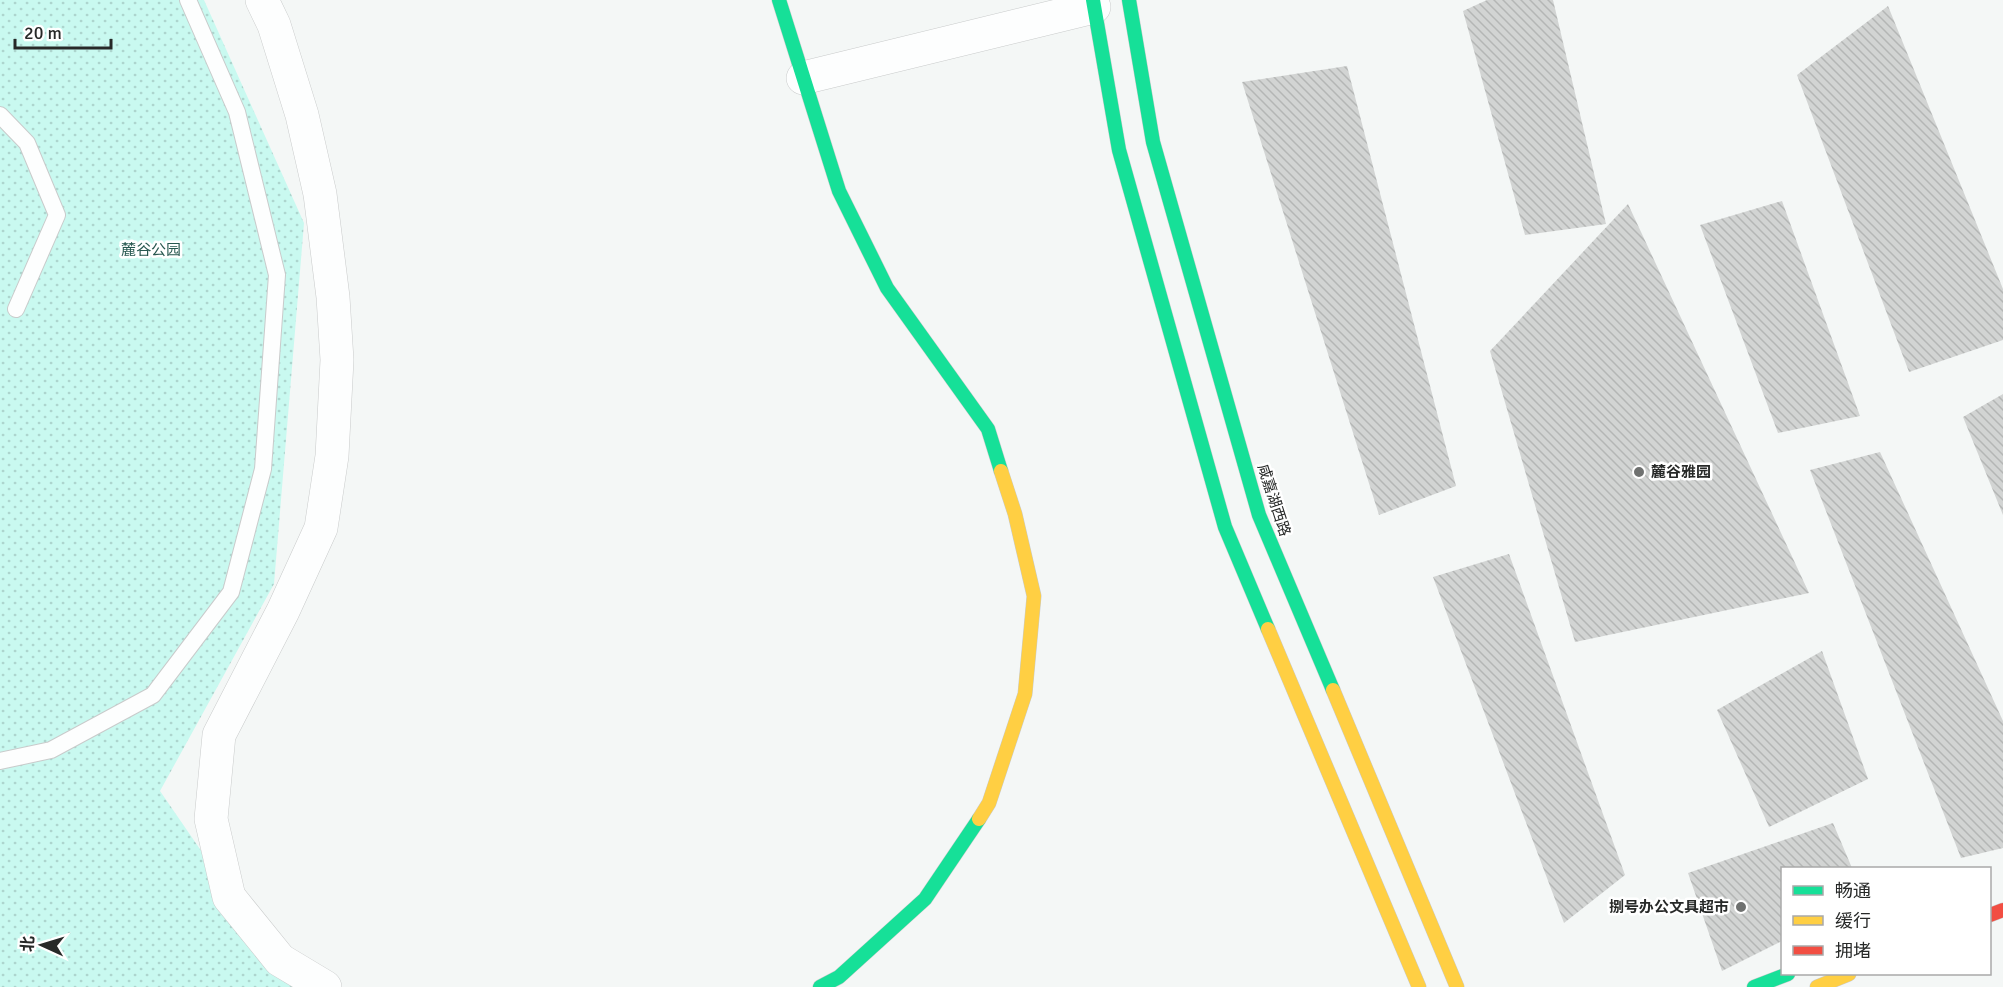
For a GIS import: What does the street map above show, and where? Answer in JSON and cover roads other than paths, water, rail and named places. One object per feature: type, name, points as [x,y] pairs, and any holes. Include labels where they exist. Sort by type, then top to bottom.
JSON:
[{"type":"main road","points":[[779,0],[839,191],[887,288],[988,429],[1015,514],[1034,596],[1024,694],[989,803],[925,899],[839,976],[820,987]]},
{"type":"main road","name":"咸嘉湖西路","points":[[1129,0],[1154,142],[1259,515],[1457,987]]},
{"type":"main road","points":[[1093,4],[1119,150],[1225,527],[1419,987]]},
{"type":"main road","points":[[1754,987],[1785,975]]},
{"type":"main road","points":[[1817,987],[1847,975]]},
{"type":"street","points":[[262,0],[274,25],[302,115],[320,195],[333,297],[337,360],[332,456],[321,528],[283,611],[219,735],[211,819],[229,897],[280,960],[325,987]]},
{"type":"street","points":[[803,78],[1093,4]]},
{"type":"lane","points":[[0,760],[51,750],[153,695],[231,592],[263,469],[277,275],[237,112],[188,0]]},
{"type":"lane","points":[[0,115],[27,143],[57,215],[16,309]]},
{"type":"place","name":"麓谷雅园","points":[[1639,472]]},
{"type":"place","name":"捌号办公文具超市","points":[[1741,907]]},
{"type":"park label","name":"麓谷公园","points":[[151,250]]}]
